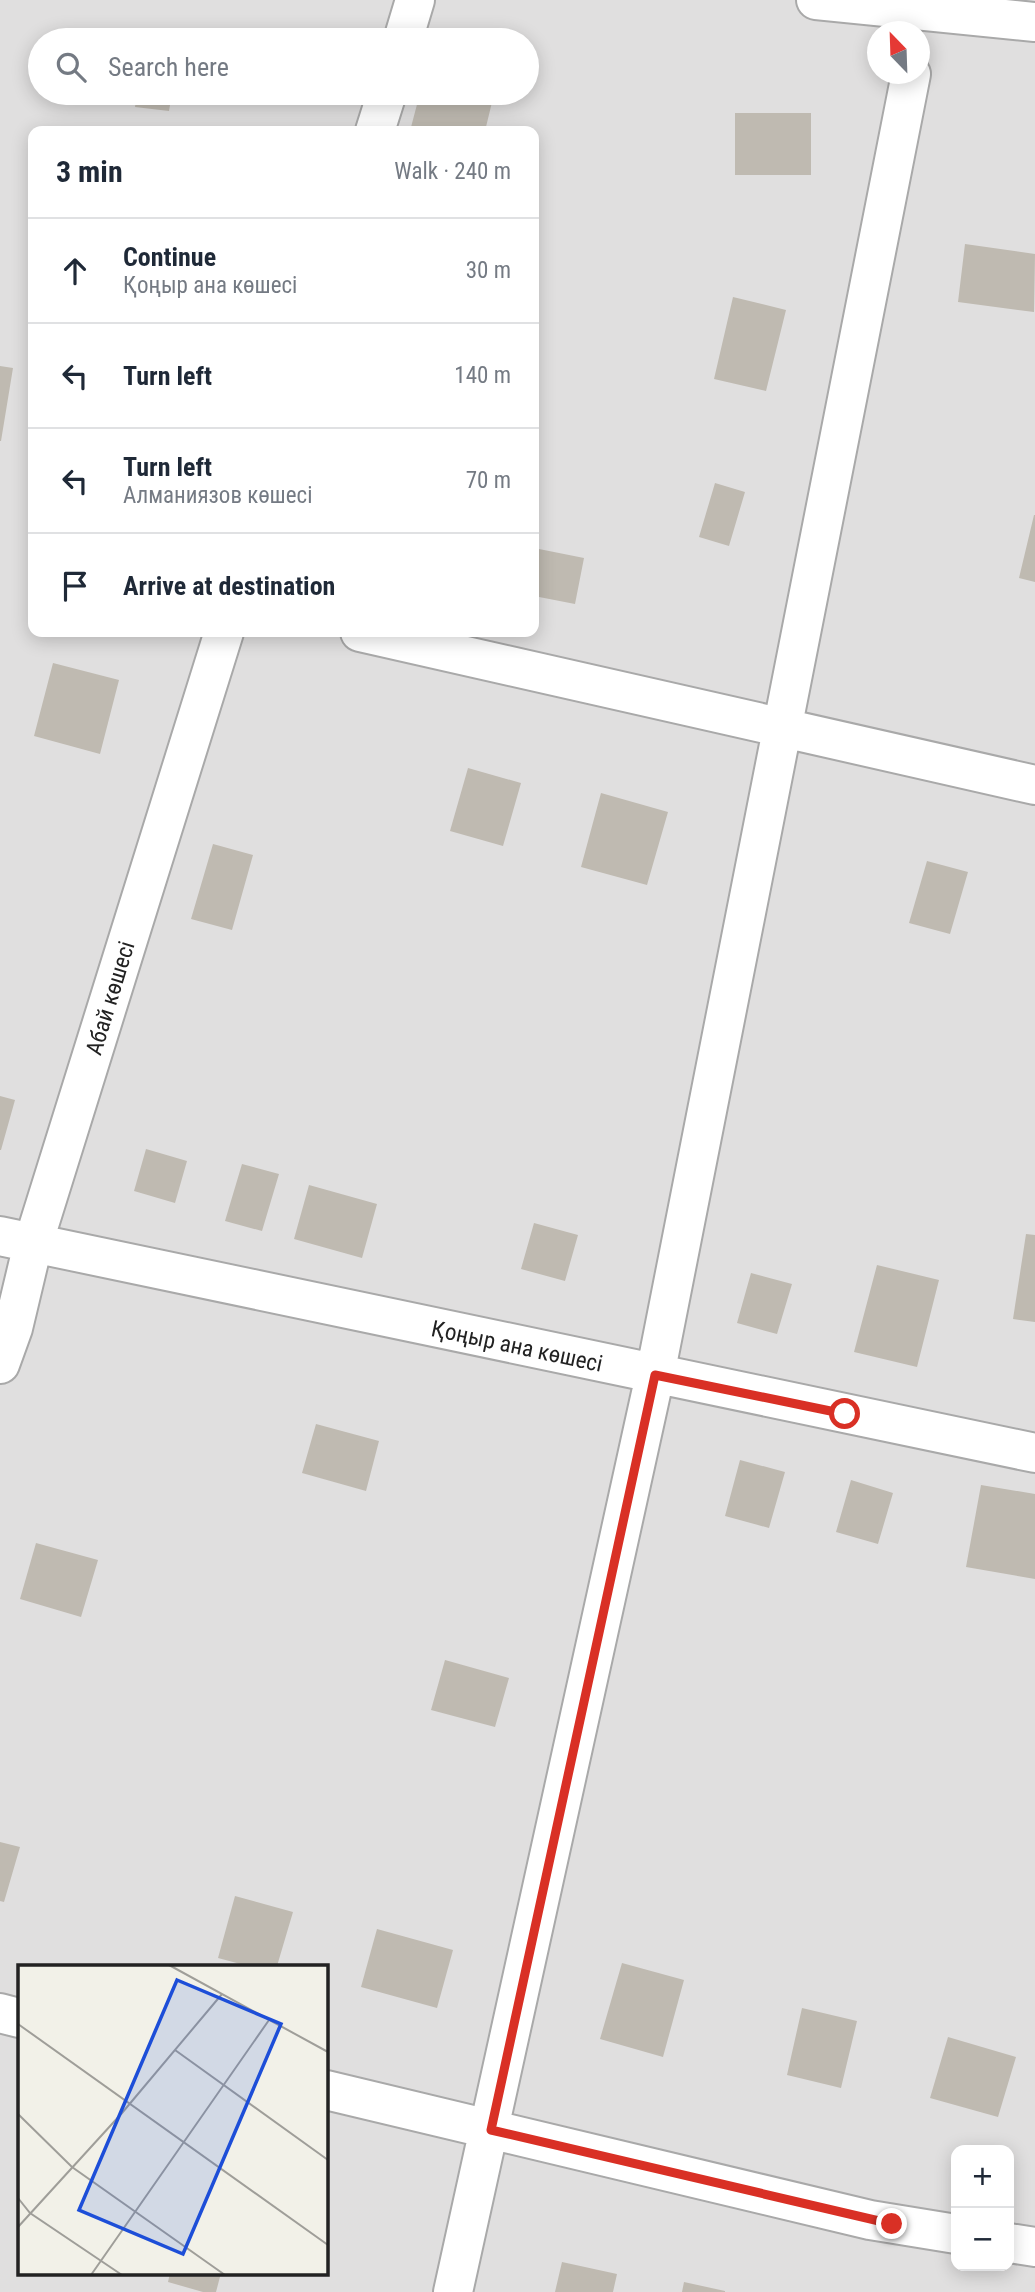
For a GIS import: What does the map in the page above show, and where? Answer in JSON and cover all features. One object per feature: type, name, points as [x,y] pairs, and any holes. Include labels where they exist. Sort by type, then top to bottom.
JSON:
[{"type":"street","points":[[407,28],[415,0]]},
{"type":"street","points":[[816,0],[917,21]]},
{"type":"street","points":[[930,22],[1035,22]]},
{"type":"street","points":[[453,2292],[491,2130],[655,1375],[909,84]]},
{"type":"street","points":[[377,126],[383,105]]},
{"type":"street","name":"Абай көшесі","points":[[0,1364],[13,1328],[17,1240],[222,637]]},
{"type":"street","points":[[382,637],[1035,785]]},
{"type":"street","name":"Қоңыр ана көшесі","points":[[17,1240],[1035,1453]]},
{"type":"street","points":[[0,2013],[18,2018]]},
{"type":"street","points":[[327,2090],[870,2220],[951,2233]]},
{"type":"street","points":[[1014,2244],[1035,2247]]},
{"type":"shaded area","points":[[0,0],[1035,0],[1035,2292],[0,2292]]},
{"type":"building","points":[[135,105],[170,105],[169,111]]},
{"type":"building","points":[[417,105],[491,105],[486,126],[411,126]]},
{"type":"building","points":[[735,113],[811,113],[811,175],[735,175]]},
{"type":"building","points":[[965,244],[1035,254],[1034,312],[958,302]]},
{"type":"building","points":[[733,297],[786,310],[766,391],[714,379]]},
{"type":"building","points":[[0,366],[13,368],[1,441],[0,441]]},
{"type":"building","points":[[715,483],[745,492],[729,546],[699,537]]},
{"type":"building","points":[[1035,515],[1035,582],[1019,578]]},
{"type":"building","points":[[539,549],[584,558],[575,604],[539,597]]},
{"type":"building","points":[[53,663],[119,680],[100,754],[34,736]]},
{"type":"building","points":[[468,768],[521,783],[503,846],[450,831]]},
{"type":"building","points":[[601,793],[668,812],[647,885],[581,867]]},
{"type":"building","points":[[213,844],[253,855],[232,930],[191,919]]},
{"type":"building","points":[[927,861],[968,872],[950,934],[909,923]]},
{"type":"building","points":[[0,1096],[15,1100],[1,1150],[0,1150]]},
{"type":"building","points":[[146,1149],[187,1161],[175,1203],[134,1191]]},
{"type":"building","points":[[242,1164],[279,1174],[262,1231],[225,1221]]},
{"type":"building","points":[[309,1185],[377,1204],[362,1258],[294,1239]]},
{"type":"building","points":[[534,1223],[578,1235],[565,1281],[521,1269]]},
{"type":"building","points":[[1026,1234],[1035,1235],[1035,1322],[1013,1319]]},
{"type":"building","points":[[877,1265],[939,1280],[917,1367],[854,1352]]},
{"type":"building","points":[[751,1273],[792,1284],[777,1334],[737,1323]]},
{"type":"building","points":[[316,1424],[379,1441],[366,1491],[302,1473]]},
{"type":"building","points":[[740,1460],[785,1472],[769,1528],[725,1516]]},
{"type":"building","points":[[851,1480],[893,1493],[878,1544],[836,1532]]},
{"type":"building","points":[[981,1485],[1035,1494],[1035,1579],[966,1567]]},
{"type":"building","points":[[36,1543],[98,1560],[81,1617],[20,1599]]},
{"type":"building","points":[[445,1660],[509,1678],[495,1727],[431,1710]]},
{"type":"building","points":[[0,1842],[20,1847],[4,1902],[0,1901]]},
{"type":"building","points":[[235,1896],[293,1912],[277,1965],[244,1965],[218,1958]]},
{"type":"building","points":[[377,1929],[453,1950],[437,2008],[361,1987]]},
{"type":"building","points":[[622,1963],[684,1980],[663,2057],[600,2039]]},
{"type":"building","points":[[802,2008],[857,2021],[841,2088],[787,2075]]},
{"type":"building","points":[[948,2037],[1016,2057],[998,2117],[930,2098]]},
{"type":"building","points":[[562,2262],[617,2274],[613,2292],[555,2292]]},
{"type":"building","points":[[170,2274],[221,2274],[216,2292],[203,2292],[168,2282]]},
{"type":"building","points":[[684,2282],[725,2291],[725,2292],[682,2292]]},
{"type":"route","points":[[845,1414],[655,1375],[491,2130],[892,2224]]}]
